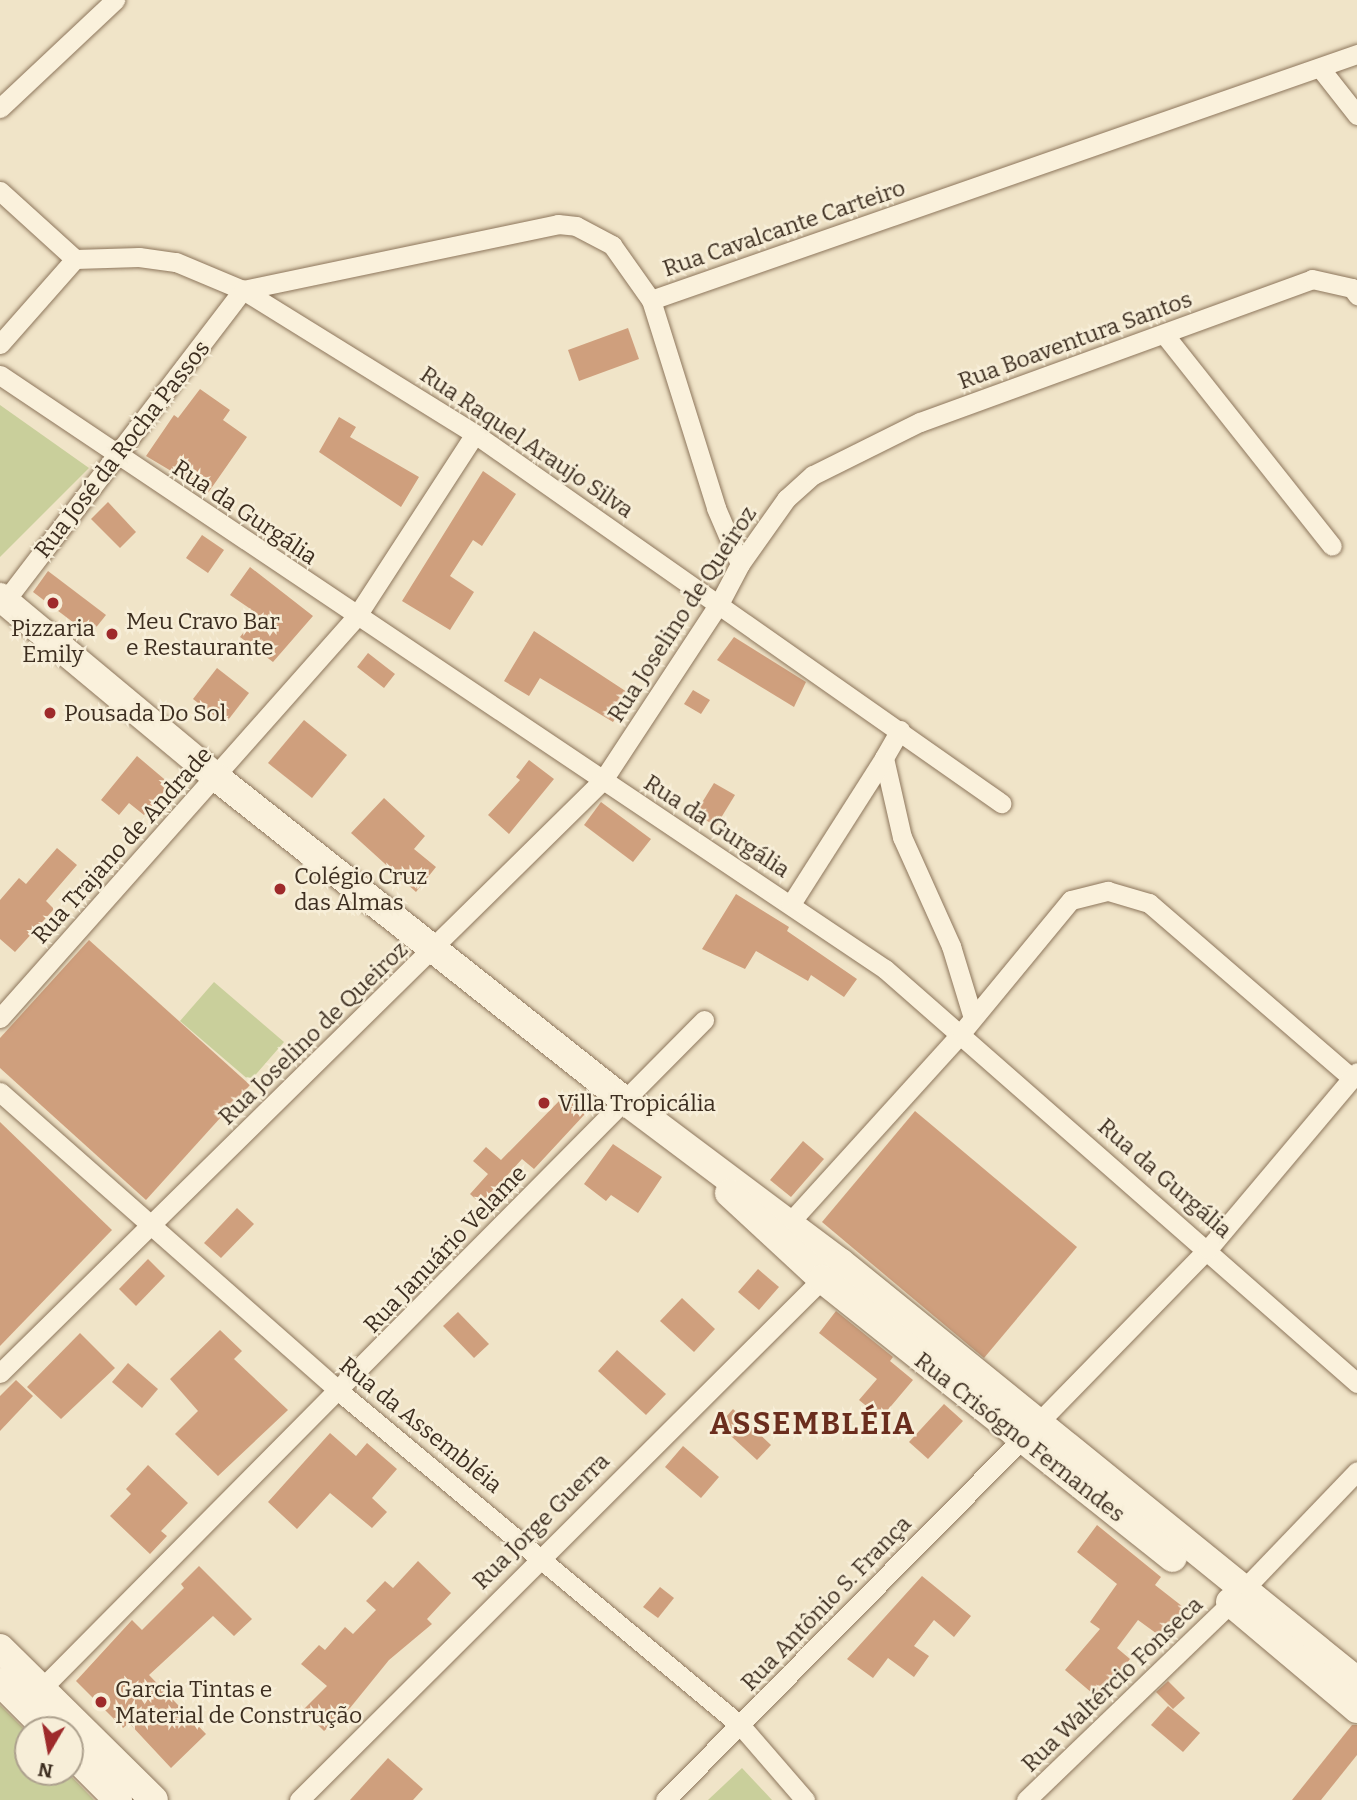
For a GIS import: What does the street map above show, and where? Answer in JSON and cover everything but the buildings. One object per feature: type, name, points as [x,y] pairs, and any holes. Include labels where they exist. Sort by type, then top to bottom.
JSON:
[{"type":"street","points":[[0,108],[115,0]]},
{"type":"street","name":"Rua Cavalcante Carteiro","points":[[243,290],[558,224],[576,226],[612,245],[651,300],[1357,54]]},
{"type":"street","points":[[1320,68],[1357,115]]},
{"type":"street","points":[[0,191],[75,258],[0,344]]},
{"type":"street","name":"Rua Raquel Araujo Silva","points":[[75,258],[139,257],[176,262],[243,290],[475,433],[720,602],[1001,803]]},
{"type":"street","name":"Rua Boaventura Santos","points":[[813,475],[920,422],[1312,279],[1352,288],[1357,295]]},
{"type":"street","name":"Rua José da Rocha Passos","points":[[2,601],[119,456],[243,290]]},
{"type":"street","points":[[651,300],[716,508],[740,564]]},
{"type":"street","points":[[1164,334],[1332,546]]},
{"type":"street","name":"Rua da Gurgália","points":[[0,375],[356,617],[791,904],[968,1025],[1357,1384]]},
{"type":"street","name":"Rua Trajano de Andrade","points":[[0,1018],[356,617],[475,433]]},
{"type":"street","name":"Rua Joselino de Queiroz","points":[[0,1373],[603,780],[720,602],[740,564],[786,499],[813,475]]},
{"type":"street","name":"Rua Crisógno Fernandes","points":[[2,601],[216,776],[436,947],[624,1100],[790,1222],[1029,1432]]},
{"type":"street","points":[[791,904],[900,730]]},
{"type":"street","points":[[884,758],[908,858],[951,946],[968,1025]]},
{"type":"street","points":[[790,1222],[968,1025],[1071,900],[1108,891],[1149,903],[1355,1075]]},
{"type":"street","name":"Rua Januário Velame","points":[[41,1689],[340,1392],[704,1020]]},
{"type":"street","name":"Rua Antônio S. França","points":[[665,1800],[1209,1249],[1355,1075]]},
{"type":"street","name":"Rua da Assembléia","points":[[0,1092],[340,1392],[541,1555],[741,1726],[805,1800]]},
{"type":"street","name":"Rua Crisógno Fernandes","points":[[695,1154],[740,1206],[821,1279],[1029,1432],[1238,1596],[1357,1681]]},
{"type":"street","name":"Rua Jorge Guerra","points":[[299,1800],[541,1555],[821,1279]]},
{"type":"street","name":"Rua Waltércio Fonseca","points":[[1026,1800],[1238,1596],[1357,1471]]},
{"type":"street","name":"Rua Crisógno Fernandes","points":[[1238,1596],[1357,1709]]},
{"type":"street","points":[[0,1648],[154,1800]]},
{"type":"street","points":[[0,1682],[34,1716]]},
{"type":"street","points":[[84,1766],[118,1800]]},
{"type":"green space","points":[[0,405],[89,468],[0,557]]},
{"type":"green space","points":[[214,982],[284,1042],[250,1081],[180,1021]]},
{"type":"green space","points":[[0,1705],[14,1719],[14,1786],[80,1786],[94,1800],[0,1800]]},
{"type":"green space","points":[[742,1768],[772,1800],[708,1800]]},
{"type":"place","name":"Pizzaria Emily","points":[[53,603]]},
{"type":"place","name":"Meu Cravo Bar e Restaurante","points":[[112,634]]},
{"type":"place","name":"Pousada Do Sol","points":[[50,713]]},
{"type":"place","name":"Colégio Cruz das Almas","points":[[280,889]]},
{"type":"place","name":"Villa Tropicália","points":[[544,1103]]},
{"type":"place","name":"Garcia Tintas e Material de Construção","points":[[101,1702]]},
{"type":"district","name":"ASSEMBLÉIA","points":[[813,1424]]}]
